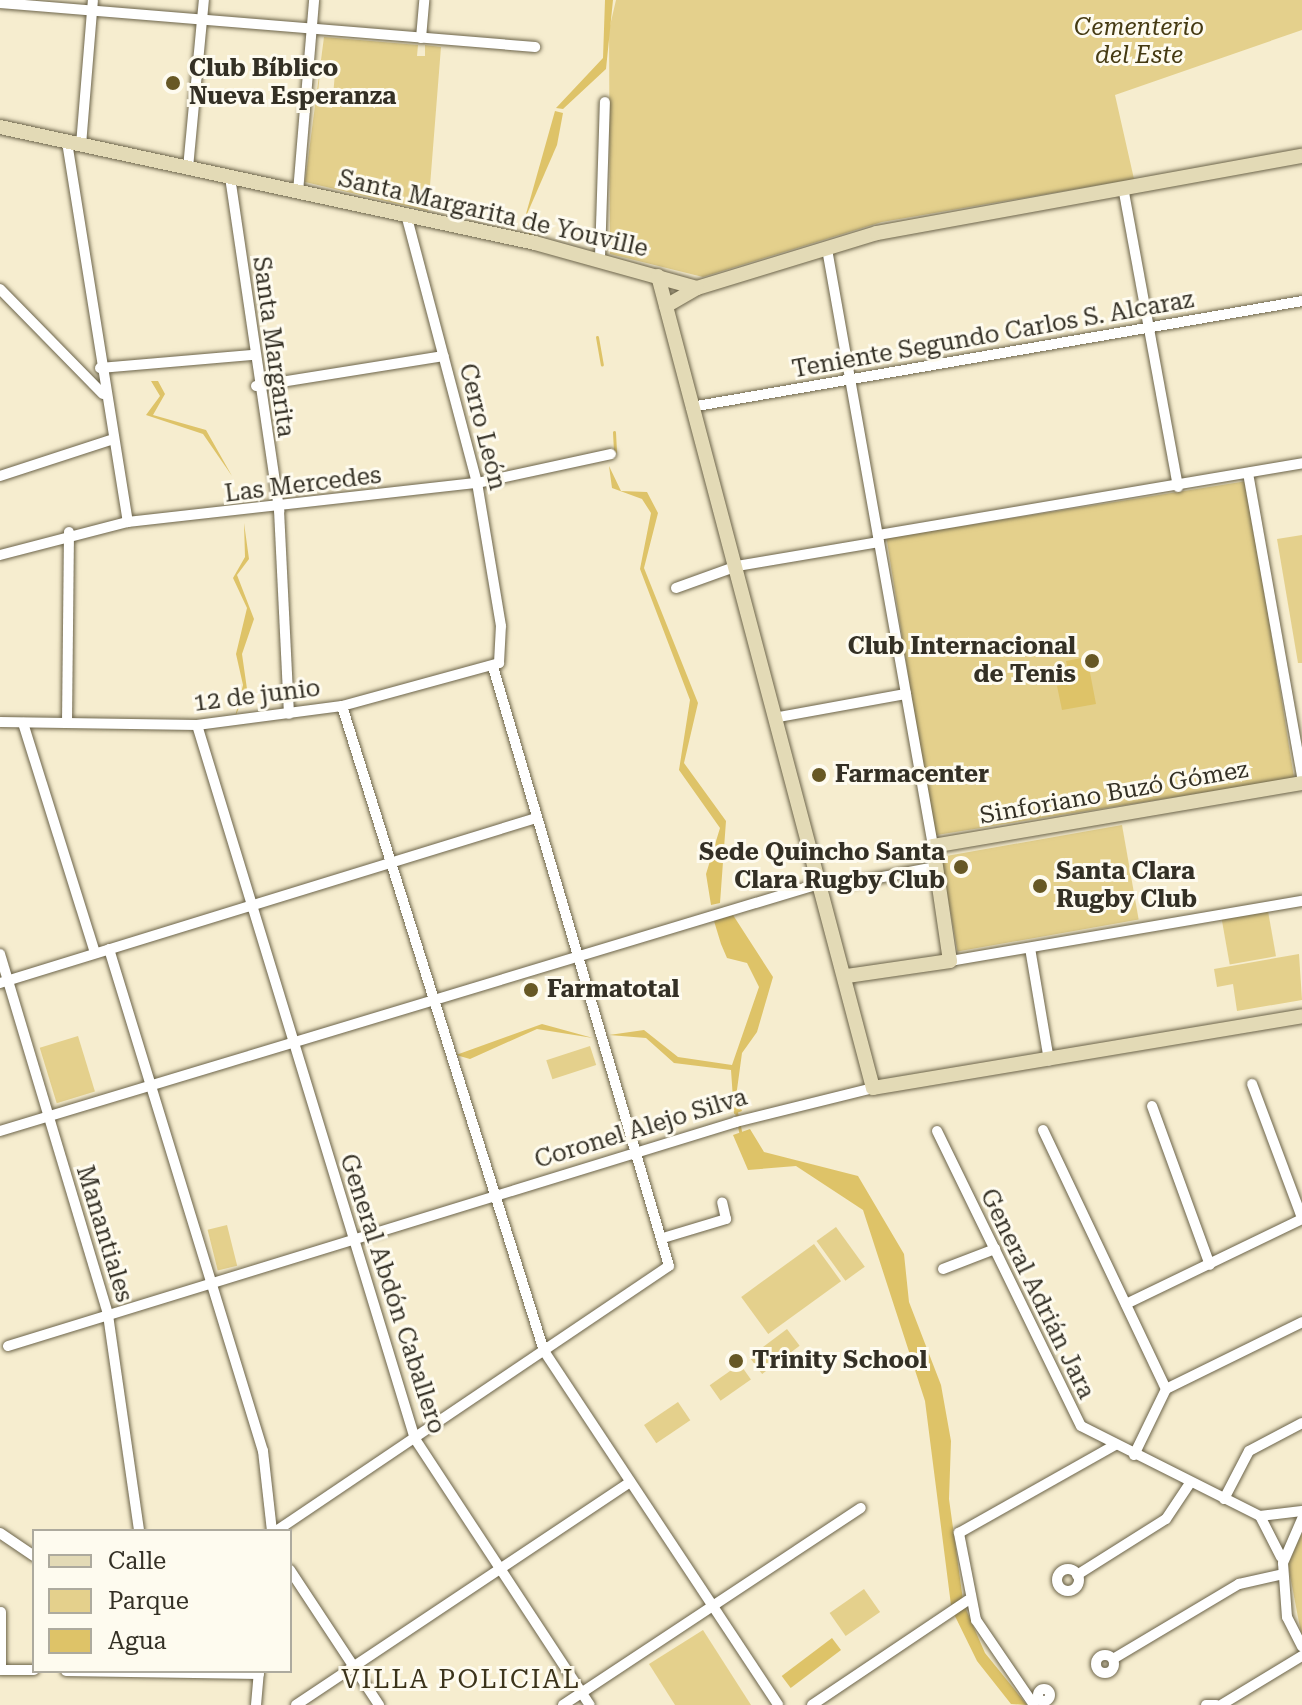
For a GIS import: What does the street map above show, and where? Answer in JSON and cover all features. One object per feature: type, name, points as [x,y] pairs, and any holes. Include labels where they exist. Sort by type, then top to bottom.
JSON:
[{"type":"main road","name":"Santa Margarita de Youville","points":[[0,127],[600,258],[697,288]]},
{"type":"main road","points":[[666,306],[697,288],[877,233],[1302,156]]},
{"type":"main road","points":[[658,276],[691,407],[779,717],[873,1088]]},
{"type":"main road","name":"Sinforiano Buzó Gómez","points":[[933,846],[1302,783]]},
{"type":"main road","points":[[847,976],[950,961],[933,846]]},
{"type":"main road","name":"Coronel Alejo Silva","points":[[873,1088],[1302,1016]]},
{"type":"street","points":[[188,168],[204,0]]},
{"type":"street","points":[[298,192],[314,0]]},
{"type":"street","points":[[421,38],[424,0]]},
{"type":"street","points":[[0,3],[92,5],[202,20],[535,47]]},
{"type":"street","points":[[92,5],[74,143],[100,368],[128,522]]},
{"type":"street","points":[[600,258],[605,102]]},
{"type":"street","name":"Santa Margarita","points":[[230,177],[251,355],[279,510],[289,714]]},
{"type":"street","points":[[1123,187],[1178,487]]},
{"type":"street","name":"Cerro León","points":[[406,214],[477,483],[503,652],[493,667]]},
{"type":"street","points":[[827,249],[933,846]]},
{"type":"street","points":[[0,289],[104,396]]},
{"type":"street","name":"Teniente Segundo Carlos S. Alcaraz","points":[[691,407],[1302,301]]},
{"type":"street","points":[[100,368],[251,355]]},
{"type":"street","points":[[256,386],[444,356]]},
{"type":"street","points":[[0,476],[111,440]]},
{"type":"street","name":"Las Mercedes","points":[[0,555],[69,532],[128,522],[279,510],[477,483],[611,454]]},
{"type":"street","points":[[676,588],[737,566],[1302,463]]},
{"type":"street","points":[[1248,473],[1302,776]]},
{"type":"street","points":[[67,723],[69,532]]},
{"type":"street","points":[[277,1529],[669,1266],[493,667]]},
{"type":"street","name":"12 de junio","points":[[0,722],[197,725],[342,706],[493,667]]},
{"type":"street","points":[[779,717],[906,694]]},
{"type":"street","points":[[342,706],[544,1351],[778,1705]]},
{"type":"street","points":[[23,723],[95,953]]},
{"type":"street","name":"General Abdón Caballero","points":[[197,725],[351,1240],[415,1439],[590,1705]]},
{"type":"street","points":[[4,981],[536,818]]},
{"type":"street","points":[[851,883],[936,867]]},
{"type":"street","points":[[0,1131],[708,913],[822,883]]},
{"type":"street","points":[[950,961],[1302,901]]},
{"type":"street","points":[[1030,948],[1049,1060]]},
{"type":"street","points":[[109,949],[263,1451],[274,1529]]},
{"type":"street","name":"Manantiales","points":[[0,954],[4,981],[108,1315],[139,1529]]},
{"type":"street","points":[[1126,1304],[1302,1218],[1252,1084]]},
{"type":"street","name":"Coronel Alejo Silva","points":[[8,1346],[741,1120],[873,1088]]},
{"type":"street","points":[[1152,1106],[1210,1265]]},
{"type":"street","points":[[1043,1130],[1166,1389]]},
{"type":"street","name":"General Adrián Jara","points":[[937,1131],[1074,1416],[1115,1445],[1260,1516]]},
{"type":"street","points":[[663,1238],[726,1219],[722,1202]]},
{"type":"street","points":[[943,1269],[995,1249]]},
{"type":"street","points":[[1134,1455],[1166,1389],[1302,1322]]},
{"type":"street","points":[[1224,1499],[1249,1451],[1302,1423]]},
{"type":"street","points":[[1036,1703],[1000,1664],[968,1600],[959,1533],[1115,1445]]},
{"type":"street","points":[[296,1705],[631,1482]]},
{"type":"street","points":[[1077,1575],[1166,1519],[1190,1483]]},
{"type":"street","points":[[563,1705],[861,1508]]},
{"type":"street","points":[[1302,1511],[1260,1516],[1278,1541],[1287,1617],[1302,1646]]},
{"type":"street","points":[[1113,1659],[1239,1584],[1283,1568],[1302,1519]]},
{"type":"street","points":[[0,1533],[32,1555]]},
{"type":"street","points":[[292,1573],[379,1705]]},
{"type":"street","points":[[812,1705],[948,1609],[968,1600]]},
{"type":"street","points":[[1,1612],[0,1670],[32,1670]]},
{"type":"street","points":[[1206,1705],[1218,1705],[1302,1656]]},
{"type":"street","points":[[256,1705],[259,1673]]},
{"type":"green space","name":"Cementerio del Este","points":[[616,0],[1302,0],[1302,30],[1115,95],[1134,179],[882,222],[703,277],[610,254],[609,30]]},
{"type":"green space","points":[[324,37],[418,45],[417,56],[425,56],[425,45],[441,47],[428,211],[305,182]],"holes":[[[321,60],[336,61],[332,108],[317,106]]]},
{"type":"green space","name":"Club Internacional de Tenis","points":[[1247,481],[1294,778],[934,835],[886,538]]},
{"type":"green space","points":[[1302,535],[1302,663],[1298,663],[1277,539]]},
{"type":"green space","name":"Santa Clara Rugby Club","points":[[1122,825],[1139,920],[957,951],[941,857]]},
{"type":"green space","points":[[1268,911],[1276,956],[1230,964],[1222,919]]},
{"type":"green space","points":[[1299,954],[1302,1000],[1237,1011],[1233,984],[1217,987],[1214,969]]},
{"type":"green space","points":[[78,1036],[95,1091],[57,1103],[40,1048]]},
{"type":"green space","points":[[590,1046],[596,1065],[552,1079],[546,1060]]},
{"type":"green space","points":[[227,1225],[237,1266],[218,1271],[208,1230]]},
{"type":"green space","points":[[836,1227],[865,1267],[845,1281],[817,1241]]},
{"type":"green space","points":[[814,1244],[841,1281],[768,1334],[741,1297]]},
{"type":"green space","points":[[787,1329],[800,1346],[762,1374],[749,1357]]},
{"type":"green space","points":[[740,1364],[751,1380],[721,1401],[710,1385]]},
{"type":"green space","points":[[678,1402],[690,1420],[656,1443],[644,1425]]},
{"type":"green space","points":[[1302,1533],[1302,1638],[1288,1565]]},
{"type":"green space","points":[[864,1589],[880,1612],[846,1636],[830,1613]]},
{"type":"green space","points":[[703,1630],[751,1705],[675,1705],[649,1664]]},
{"type":"water","points":[[605,0],[613,0],[606,69],[563,109],[556,108],[603,58]]},
{"type":"water","points":[[555,111],[563,113],[557,145],[524,221]]},
{"type":"water","points":[[151,381],[158,381],[165,394],[153,415],[206,430],[232,476],[203,434],[146,415],[160,396]]},
{"type":"water","points":[[609,466],[621,491],[647,492],[658,513],[644,568],[698,703],[684,763],[726,821],[720,903],[711,905],[706,874],[720,828],[679,770],[690,700],[640,569],[651,513],[642,499],[612,488]]},
{"type":"water","points":[[244,523],[249,559],[237,575],[254,619],[242,654],[247,689],[235,717],[243,685],[236,654],[247,608],[233,578],[245,557]]},
{"type":"water","points":[[1087,657],[1096,704],[1062,710],[1057,686],[1070,683],[1066,661]]},
{"type":"water","points":[[733,915],[773,977],[757,1032],[742,1053],[736,1097],[742,1111],[734,1114],[731,1070],[674,1063],[646,1038],[609,1035],[644,1030],[678,1057],[732,1065],[759,987],[747,963],[727,958],[721,944],[714,921]]},
{"type":"water","points":[[542,1024],[593,1038],[537,1029],[470,1059],[456,1055]]},
{"type":"water","points":[[750,1129],[764,1152],[858,1176],[904,1254],[909,1302],[941,1385],[951,1441],[949,1499],[963,1600],[951,1605],[925,1401],[863,1210],[796,1166],[748,1170],[733,1135]]},
{"type":"water","points":[[964,1605],[985,1653],[1027,1705],[1011,1704],[977,1661],[952,1610]]},
{"type":"water","points":[[832,1638],[841,1650],[791,1688],[782,1676]]},
{"type":"waterway","points":[[524,216],[531,238]]},
{"type":"waterway","points":[[597,337],[602,365]]},
{"type":"waterway","points":[[614,432],[615,451]]},
{"type":"waterway","points":[[736,1112],[741,1135]]},
{"type":"place","name":"Club Bíblico Nueva Esperanza","points":[[173,83]]},
{"type":"place","name":"Club Internacional de Tenis","points":[[1092,661]]},
{"type":"place","name":"Farmacenter","points":[[819,775]]},
{"type":"place","name":"Sede Quincho Santa Clara Rugby Club","points":[[961,867]]},
{"type":"place","name":"Santa Clara Rugby Club","points":[[1040,886]]},
{"type":"place","name":"Farmatotal","points":[[531,990]]},
{"type":"place","name":"Trinity School","points":[[736,1361]]},
{"type":"district","name":"VILLA POLICIAL","points":[[461,1680]]}]
